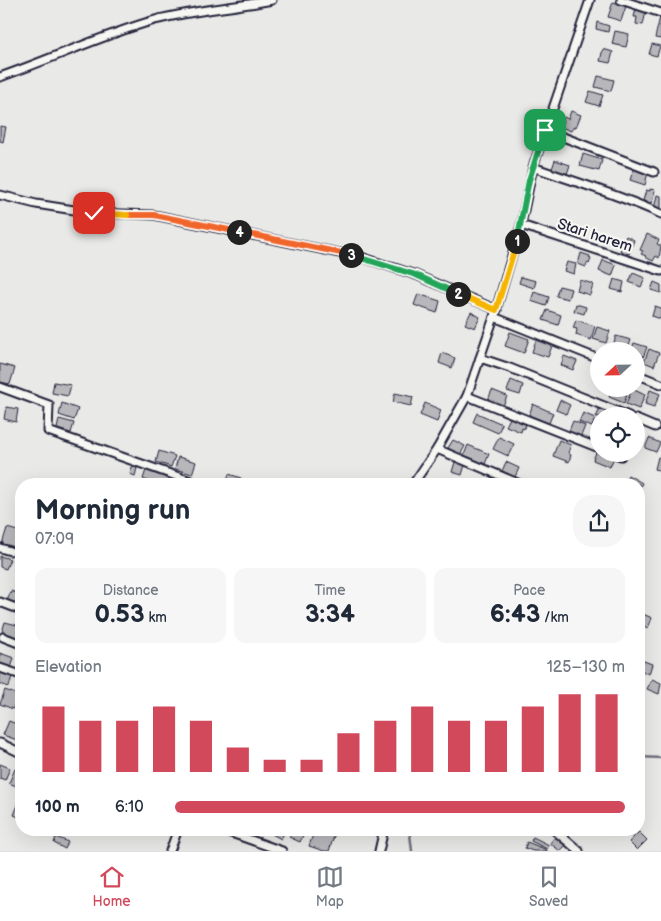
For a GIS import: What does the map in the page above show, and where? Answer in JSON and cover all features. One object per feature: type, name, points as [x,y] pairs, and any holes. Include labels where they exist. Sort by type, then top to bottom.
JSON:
[{"type":"street","points":[[0,76],[40,63],[112,34],[156,20],[272,0]]},
{"type":"street","points":[[417,478],[437,450],[467,396],[496,313],[521,225],[533,167],[590,0]]},
{"type":"street","points":[[621,0],[661,13]]},
{"type":"street","points":[[545,130],[654,172]]},
{"type":"street","points":[[533,167],[607,194],[633,201],[661,214]]},
{"type":"street","points":[[0,195],[36,204],[94,213],[154,215],[364,258],[416,275],[590,355]]},
{"type":"street","name":"Stari harem","points":[[521,225],[661,271]]},
{"type":"street","points":[[480,358],[607,407]]},
{"type":"street","points":[[645,378],[661,384]]},
{"type":"street","points":[[0,387],[48,405],[48,431],[183,478]]},
{"type":"street","points":[[467,396],[590,444]]},
{"type":"street","points":[[645,423],[655,427]]},
{"type":"street","points":[[437,450],[505,478]]},
{"type":"street","points":[[0,548],[10,551]]},
{"type":"street","points":[[0,602],[15,608]]},
{"type":"street","points":[[4,637],[15,642]]},
{"type":"street","points":[[0,668],[15,673]]},
{"type":"street","points":[[0,743],[15,750]]},
{"type":"street","points":[[170,851],[175,836]]},
{"type":"street","points":[[240,836],[282,851]]},
{"type":"street","points":[[379,851],[382,836]]},
{"type":"street","points":[[561,836],[579,851]]},
{"type":"building","points":[[613,2],[626,6],[621,21],[608,17]]},
{"type":"building","points":[[636,9],[646,11],[643,25],[636,24],[637,17],[634,17]]},
{"type":"building","points":[[661,17],[661,39],[655,38]]},
{"type":"building","points":[[597,22],[609,26],[608,32],[596,29]]},
{"type":"building","points":[[615,31],[629,34],[626,47],[612,44]]},
{"type":"building","points":[[652,44],[660,46],[657,56],[649,54]]},
{"type":"building","points":[[603,49],[613,52],[610,63],[600,61]]},
{"type":"building","points":[[598,76],[614,80],[611,91],[595,87]]},
{"type":"building","points":[[590,91],[603,95],[599,106],[586,102]]},
{"type":"building","points":[[571,111],[581,115],[576,127],[574,126],[571,131],[561,127],[564,117],[568,119]]},
{"type":"building","points":[[0,126],[6,127],[3,142],[0,141]]},
{"type":"building","points":[[583,154],[602,160],[599,171],[580,166]]},
{"type":"building","points":[[555,160],[570,165],[567,174],[552,169]]},
{"type":"building","points":[[634,168],[648,172],[645,185],[630,180]]},
{"type":"building","points":[[650,189],[655,190],[652,203],[643,201],[646,190],[650,191]]},
{"type":"building","points":[[657,195],[661,196],[661,210],[654,209]]},
{"type":"building","points":[[647,234],[659,240],[657,244],[661,246],[659,258],[656,256],[653,261],[641,254],[643,251],[640,250]]},
{"type":"building","points":[[626,236],[634,240],[629,254],[620,251]]},
{"type":"building","points":[[581,253],[590,256],[589,258],[591,259],[586,267],[578,264]]},
{"type":"building","points":[[603,260],[616,265],[612,276],[599,271]]},
{"type":"building","points":[[567,262],[576,264],[574,274],[564,271]]},
{"type":"building","points":[[633,273],[645,278],[641,287],[629,282]]},
{"type":"building","points":[[521,277],[536,281],[534,288],[519,283]]},
{"type":"building","points":[[614,279],[624,282],[622,292],[611,289]]},
{"type":"building","points":[[580,280],[593,284],[590,295],[577,291]]},
{"type":"building","points":[[654,282],[661,285],[661,293],[651,290]]},
{"type":"building","points":[[559,286],[571,289],[568,299],[556,296]]},
{"type":"building","points":[[534,292],[549,297],[546,306],[531,301]]},
{"type":"building","points":[[418,294],[440,301],[437,313],[414,305]]},
{"type":"building","points":[[576,304],[586,307],[584,314],[574,311]]},
{"type":"building","points":[[655,306],[661,308],[661,319],[652,316]]},
{"type":"building","points":[[547,310],[561,315],[558,325],[543,320]]},
{"type":"building","points":[[471,312],[480,317],[475,328],[465,324]]},
{"type":"building","points":[[576,320],[595,326],[591,340],[576,335],[577,329],[573,328]]},
{"type":"building","points":[[597,327],[610,331],[606,342],[593,339]]},
{"type":"building","points":[[510,332],[529,339],[524,353],[505,346]]},
{"type":"building","points":[[616,336],[631,340],[630,342],[614,342]]},
{"type":"building","points":[[536,340],[552,346],[548,357],[532,352]]},
{"type":"building","points":[[649,349],[659,353],[654,366],[645,362]]},
{"type":"building","points":[[442,353],[455,358],[452,368],[439,363]]},
{"type":"building","points":[[564,356],[577,361],[573,370],[561,365]]},
{"type":"building","points":[[0,364],[15,368],[10,384],[0,382]]},
{"type":"building","points":[[511,380],[523,385],[520,395],[507,391]]},
{"type":"building","points":[[54,382],[71,385],[68,396],[52,393]]},
{"type":"building","points":[[492,390],[507,396],[503,406],[488,400]]},
{"type":"building","points":[[650,390],[660,394],[654,407],[645,404]]},
{"type":"building","points":[[395,393],[413,397],[411,406],[393,402]]},
{"type":"building","points":[[612,398],[626,398],[624,403]]},
{"type":"building","points":[[628,398],[644,398],[640,407],[626,404]]},
{"type":"building","points":[[560,400],[570,405],[566,414],[556,410]]},
{"type":"building","points":[[62,403],[78,409],[74,420],[59,415]]},
{"type":"building","points":[[425,403],[441,410],[437,422],[420,415]]},
{"type":"building","points":[[533,404],[553,413],[549,423],[529,415]]},
{"type":"building","points":[[6,407],[18,409],[16,422],[4,419]]},
{"type":"building","points":[[477,413],[502,424],[498,433],[473,422]]},
{"type":"building","points":[[583,413],[590,416],[590,426],[579,422]]},
{"type":"building","points":[[511,416],[527,422],[521,432],[506,426]]},
{"type":"building","points":[[59,419],[74,423],[71,433],[57,429]]},
{"type":"building","points":[[573,421],[585,426],[581,436],[569,431]]},
{"type":"building","points":[[499,437],[514,444],[508,456],[493,449]]},
{"type":"building","points":[[649,438],[660,443],[656,452],[645,448]]},
{"type":"building","points":[[453,440],[465,446],[460,455],[448,448]]},
{"type":"building","points":[[559,440],[571,445],[568,453],[571,455],[569,462],[553,456]]},
{"type":"building","points":[[468,445],[489,454],[485,464],[464,455]]},
{"type":"building","points":[[159,451],[175,456],[171,467],[156,462]]},
{"type":"building","points":[[178,457],[196,462],[192,474],[175,469]]},
{"type":"building","points":[[658,457],[661,458],[661,471],[655,469]]},
{"type":"building","points":[[455,462],[465,465],[462,475],[452,472]]},
{"type":"building","points":[[506,462],[519,468],[515,477],[502,471]]},
{"type":"building","points":[[598,462],[612,462],[610,467]]},
{"type":"building","points":[[132,467],[137,468],[135,476],[130,474]]},
{"type":"building","points":[[146,470],[168,478],[143,478]]},
{"type":"building","points":[[229,474],[241,478],[228,478]]},
{"type":"building","points":[[7,528],[15,530],[14,547],[2,544]]},
{"type":"building","points":[[0,556],[10,559],[6,569],[0,567]]},
{"type":"building","points":[[11,591],[15,593],[15,604],[7,601]]},
{"type":"building","points":[[645,615],[652,618],[648,628],[645,627]]},
{"type":"building","points":[[5,622],[15,624],[15,638],[1,635]]},
{"type":"building","points":[[0,653],[14,658],[11,668],[0,665]]},
{"type":"building","points":[[645,661],[652,664],[649,674],[645,672]]},
{"type":"building","points":[[0,673],[12,676],[9,687],[0,684]]},
{"type":"building","points":[[652,679],[661,683],[659,694],[647,689]]},
{"type":"building","points":[[5,690],[15,694],[13,709],[0,704]]},
{"type":"building","points":[[9,721],[15,724],[15,739],[3,735]]},
{"type":"building","points":[[0,764],[10,768],[5,780],[0,778]]},
{"type":"building","points":[[15,769],[15,786],[9,783]]},
{"type":"building","points":[[290,836],[303,836],[300,842]]},
{"type":"building","points":[[313,836],[334,836],[329,851],[309,846]]},
{"type":"building","points":[[556,836],[566,845],[560,851],[550,843]]},
{"type":"building","points":[[635,836],[643,836],[647,840],[637,850],[629,842]]},
{"type":"building","points":[[56,837],[68,842],[65,849],[54,843]]},
{"type":"building","points":[[533,837],[549,845],[547,849],[531,841]]},
{"type":"building","points":[[527,842],[547,851],[533,851],[525,848]]},
{"type":"waterway","points":[[645,757],[661,758]]},
{"type":"waterway","points":[[410,836],[412,851]]},
{"type":"route","points":[[94,213],[154,215],[364,258],[416,275],[496,310],[521,225],[529,180],[545,130]]}]
